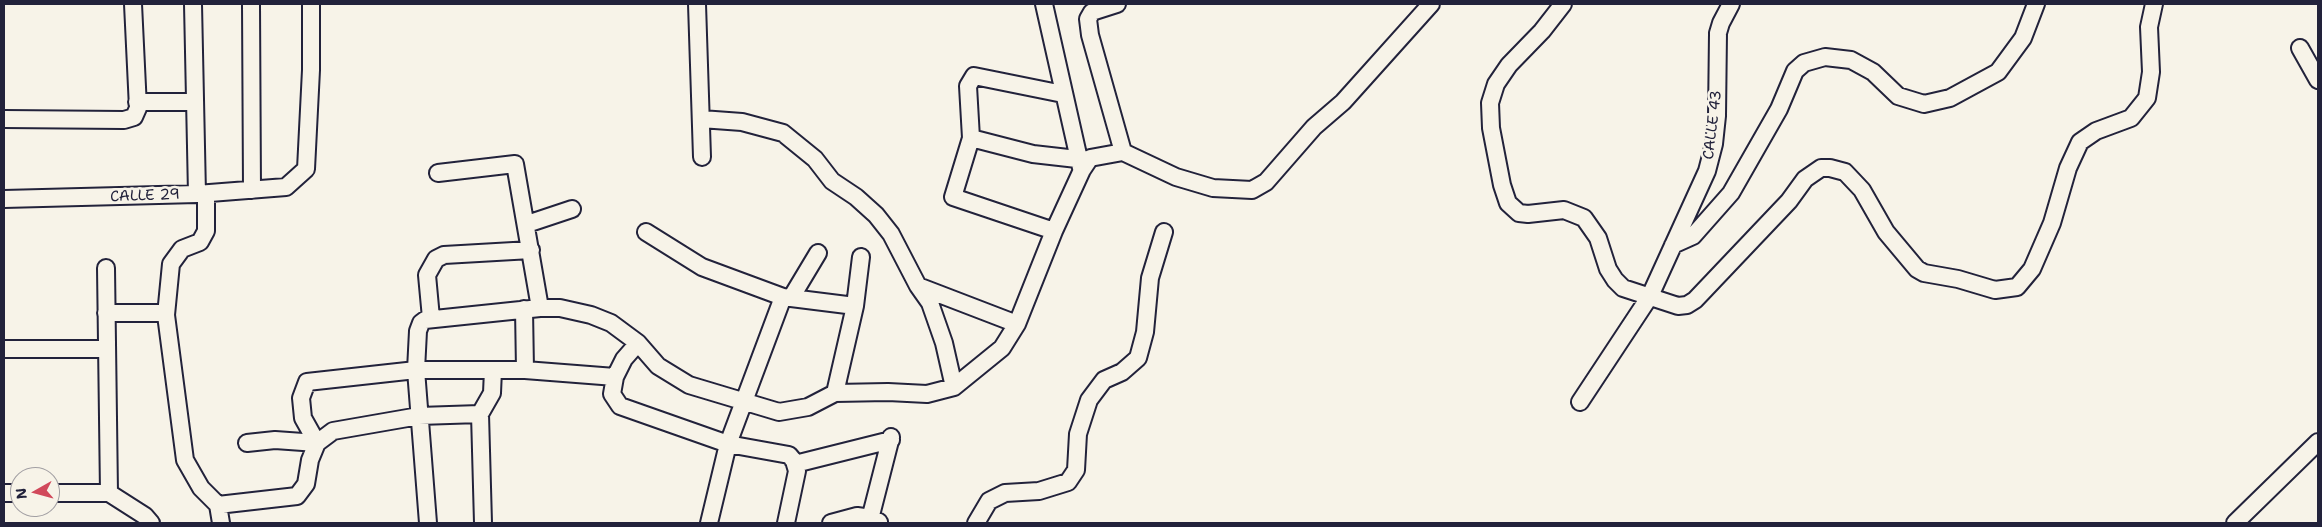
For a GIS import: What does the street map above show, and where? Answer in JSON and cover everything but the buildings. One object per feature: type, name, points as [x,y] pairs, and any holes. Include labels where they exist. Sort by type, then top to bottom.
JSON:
[{"type":"street","points":[[4,119],[130,120],[137,113],[133,4]]},
{"type":"street","points":[[193,4],[195,102],[201,194],[206,231],[200,242],[182,248],[171,264],[166,313],[185,460],[201,488],[218,505],[221,523]]},
{"type":"street","points":[[251,4],[252,190]]},
{"type":"street","name":"CALLE 29","points":[[4,199],[201,194],[286,187],[306,169],[310,70],[310,4]]},
{"type":"street","points":[[697,4],[702,157]]},
{"type":"street","points":[[428,523],[416,370],[418,331],[421,323],[432,318],[560,308],[590,315],[611,323],[638,343],[658,366],[689,386],[744,400],[779,412],[808,407],[835,393],[888,392],[927,394],[954,388],[1002,348],[1017,324],[1079,164],[1044,4]]},
{"type":"street","points":[[1117,4],[1092,12],[1088,19],[1090,35],[1123,152]]},
{"type":"street","points":[[971,138],[1079,164],[1090,158],[1123,152],[1176,177],[1194,183],[1213,188],[1252,190],[1266,182],[1314,127],[1343,102],[1431,4]]},
{"type":"street","points":[[1563,4],[1542,31],[1509,65],[1496,84],[1490,103],[1491,128],[1502,185],[1508,203],[1519,213],[1528,214],[1564,210],[1584,218],[1598,238],[1608,270],[1614,280],[1623,288],[1678,306],[1687,305],[1695,300],[1789,201],[1805,179],[1821,168],[1845,172],[1855,182],[1886,232],[1917,269],[1924,273],[1958,279],[1995,290],[2017,287],[2032,269],[2052,223],[2068,168],[2080,142],[2096,131],[2131,118],[2147,98],[2151,72],[2149,27],[2154,4]]},
{"type":"street","name":"CALLE 43","points":[[1580,402],[1650,296],[1707,171],[1714,144],[1719,81],[1718,33],[1731,4]]},
{"type":"street","points":[[1673,245],[1693,236],[1731,193],[1779,109],[1795,71],[1804,62],[1824,57],[1851,60],[1873,72],[1898,96],[1924,104],[1950,98],[1998,72],[2023,38],[2036,4]]},
{"type":"street","points":[[2300,48],[2318,80]]},
{"type":"street","points":[[1054,231],[953,197],[971,138],[968,86],[974,76],[1063,94]]},
{"type":"street","points":[[137,102],[195,102]]},
{"type":"street","points":[[701,120],[742,122],[783,133],[815,159],[832,181],[856,197],[876,215],[891,234],[918,286],[930,303],[944,343],[954,388]]},
{"type":"street","points":[[438,173],[515,164],[531,250],[532,309],[525,370]]},
{"type":"street","points":[[527,224],[572,209]]},
{"type":"street","points":[[646,232],[702,267],[787,297],[855,306]]},
{"type":"street","points":[[976,523],[988,501],[1005,493],[1039,491],[1068,482],[1076,470],[1078,434],[1089,400],[1104,380],[1122,372],[1138,358],[1145,332],[1150,278],[1164,232]]},
{"type":"street","points":[[432,318],[427,275],[436,259],[444,255],[531,250]]},
{"type":"street","points":[[710,523],[728,444],[744,400],[787,297],[818,253]]},
{"type":"street","points":[[835,393],[855,306],[861,258]]},
{"type":"street","points":[[106,268],[109,493]]},
{"type":"street","points":[[918,286],[1017,324]]},
{"type":"street","points":[[106,313],[166,313]]},
{"type":"street","points":[[638,343],[624,360],[615,377],[612,394],[620,406],[728,444],[789,455],[797,471],[786,523]]},
{"type":"street","points":[[4,349],[107,349]]},
{"type":"street","points":[[317,443],[303,418],[300,398],[307,382],[416,370],[525,370],[615,377]]},
{"type":"street","points":[[483,523],[480,479],[480,414],[492,393],[493,370]]},
{"type":"street","points":[[218,505],[296,496],[306,484],[310,460],[317,443],[333,431],[419,416],[480,414]]},
{"type":"street","points":[[795,464],[891,439],[874,521],[857,516],[831,523]]},
{"type":"street","points":[[247,443],[275,440],[317,443]]},
{"type":"street","points":[[2235,523],[2318,442]]},
{"type":"street","points":[[60,493],[109,493],[145,516],[151,523]]}]
